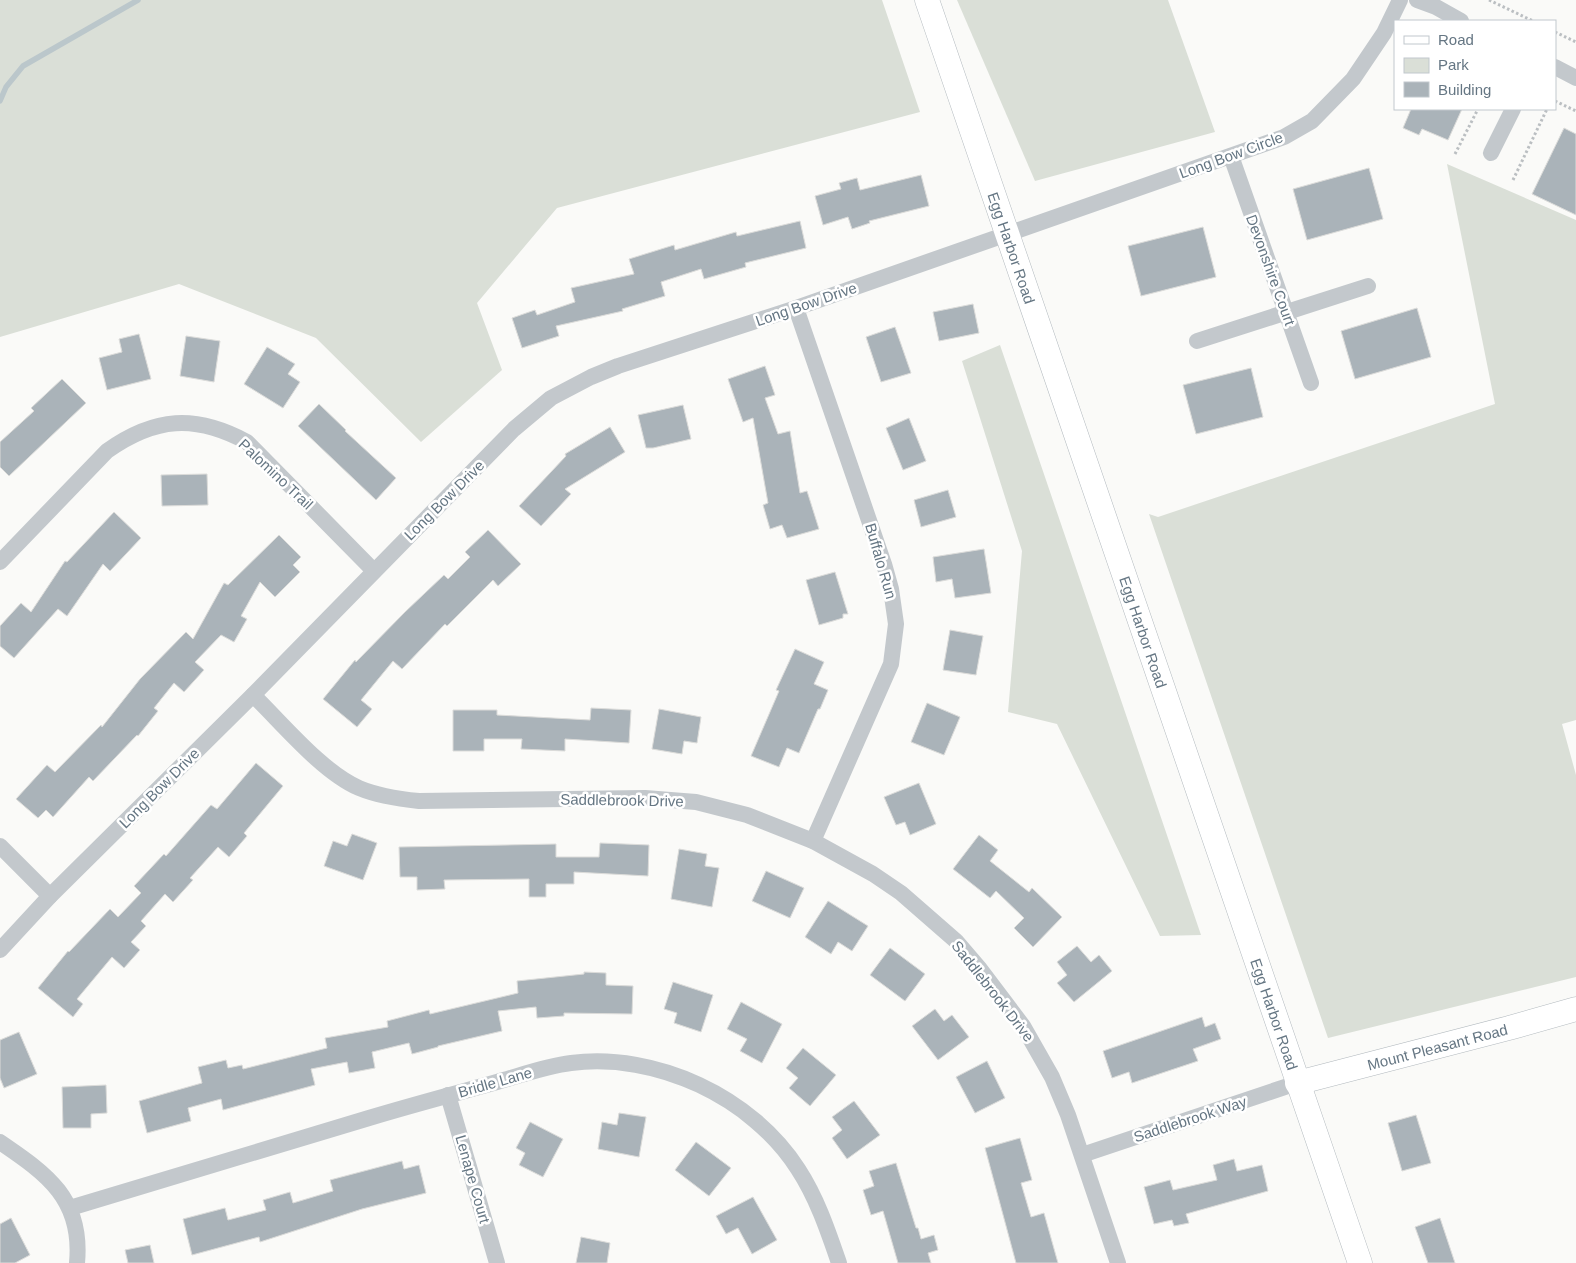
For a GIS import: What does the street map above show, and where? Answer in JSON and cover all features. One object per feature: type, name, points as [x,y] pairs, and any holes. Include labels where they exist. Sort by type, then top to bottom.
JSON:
[{"type":"main road","name":"Egg Harbor Road","points":[[927,0],[1006,235],[1215,835],[1297,1083],[1360,1263]]},
{"type":"main road","name":"Mount Pleasant Road","points":[[1297,1083],[1509,1028],[1576,1008]]},
{"type":"street","name":"Long Bow Circle","points":[[1006,235],[1284,137],[1312,121],[1353,78],[1384,33],[1400,0]]},
{"type":"street","points":[[1417,0],[1459,20]]},
{"type":"street","points":[[1556,68],[1576,78]]},
{"type":"street","points":[[1491,153],[1512,110]]},
{"type":"street","name":"Devonshire Court","points":[[1231,156],[1311,383]]},
{"type":"street","name":"Long Bow Drive","points":[[0,950],[50,896],[253,695],[514,429],[552,398],[591,377],[618,366],[796,308],[1006,235]]},
{"type":"street","points":[[1196,341],[1368,286]]},
{"type":"street","name":"Buffalo Run","points":[[796,308],[884,564],[891,588],[896,624],[891,664],[813,841]]},
{"type":"street","name":"Palomino Trail","points":[[0,562],[107,451],[146,428],[188,422],[208,425],[227,431],[246,442],[374,571]]},
{"type":"street","name":"Saddlebrook Drive","points":[[253,695],[323,764],[359,788],[378,794],[419,801],[645,798],[696,802],[747,815],[813,841],[846,858],[901,893],[956,941],[980,969],[1038,1049],[1068,1115],[1118,1263]]},
{"type":"street","points":[[0,846],[50,896]]},
{"type":"street","name":"Bridle Lane","points":[[70,1208],[448,1095],[553,1066],[590,1062],[618,1063],[646,1067],[698,1084],[743,1111],[764,1128],[792,1162],[818,1206],[827,1227],[838,1263]]},
{"type":"street","name":"Saddlebrook Way","points":[[1082,1155],[1297,1083]]},
{"type":"street","name":"Lenape Court","points":[[448,1095],[497,1262]]},
{"type":"street","points":[[0,1142],[36,1167],[58,1188],[70,1208],[77,1235],[77,1263]]},
{"type":"path","points":[[1489,0],[1530,20]]},
{"type":"path","points":[[1556,32],[1576,42]]},
{"type":"path","points":[[1556,101],[1576,111]]},
{"type":"path","points":[[1455,154],[1477,110]]},
{"type":"path","points":[[1513,180],[1547,110]]},
{"type":"green space","points":[[0,0],[882,0],[920,112],[557,208],[477,303],[502,370],[421,442],[316,338],[179,284],[0,337]]},
{"type":"green space","points":[[957,0],[1168,0],[1215,132],[1035,181]]},
{"type":"green space","points":[[1447,164],[1576,220],[1576,720],[1562,724],[1576,775],[1576,977],[1328,1038],[1149,514],[1158,517],[1495,404]]},
{"type":"green space","points":[[1000,345],[1201,935],[1160,936],[1057,724],[1008,712],[1022,551],[962,361]]},
{"type":"building","points":[[1411,110],[1462,110],[1448,140],[1422,129],[1419,135],[1403,128]]},
{"type":"building","points":[[1564,128],[1576,134],[1576,215],[1532,194]]},
{"type":"building","points":[[1369,168],[1383,219],[1307,240],[1293,189]]},
{"type":"building","points":[[921,175],[929,206],[869,221],[870,223],[852,229],[848,217],[823,225],[815,196],[841,189],[839,183],[857,178],[860,190]]},
{"type":"building","points":[[800,221],[806,248],[745,263],[746,267],[704,279],[701,269],[661,282],[665,296],[622,309],[623,311],[556,326],[559,336],[522,348],[512,318],[535,310],[537,315],[575,302],[571,288],[634,274],[629,259],[674,245],[675,250],[736,232],[737,236]]},
{"type":"building","points":[[1203,227],[1216,277],[1141,296],[1128,246]]},
{"type":"building","points":[[973,304],[979,333],[939,341],[933,312]]},
{"type":"building","points":[[1417,308],[1431,357],[1355,379],[1341,331]]},
{"type":"building","points":[[895,327],[911,373],[881,382],[866,337]]},
{"type":"building","points":[[139,334],[151,379],[107,390],[99,358],[122,352],[119,339]]},
{"type":"building","points":[[186,336],[220,341],[214,382],[180,376]]},
{"type":"building","points":[[267,347],[295,364],[288,374],[300,382],[283,408],[244,384]]},
{"type":"building","points":[[765,366],[775,395],[765,398],[778,434],[790,431],[800,493],[807,491],[819,529],[787,538],[782,525],[770,529],[763,505],[768,503],[753,418],[743,422],[728,379]]},
{"type":"building","points":[[1251,368],[1263,417],[1196,434],[1183,385]]},
{"type":"building","points":[[62,379],[86,403],[9,476],[0,467],[0,442],[34,411],[31,408]]},
{"type":"building","points":[[319,404],[396,478],[376,500],[298,426]]},
{"type":"building","points":[[683,405],[691,439],[646,448],[638,415]]},
{"type":"building","points":[[909,418],[926,461],[903,470],[886,428]]},
{"type":"building","points":[[610,427],[625,452],[565,489],[571,494],[541,526],[519,506],[566,456],[565,454]]},
{"type":"building","points":[[207,474],[208,505],[162,506],[161,475]]},
{"type":"building","points":[[948,490],[956,517],[921,527],[914,500]]},
{"type":"building","points":[[114,512],[141,538],[110,571],[103,564],[67,616],[58,609],[14,658],[0,646],[0,626],[21,603],[31,612],[65,561],[67,562]]},
{"type":"building","points":[[488,530],[521,564],[498,586],[493,580],[447,626],[445,624],[402,669],[393,661],[361,700],[372,709],[357,727],[323,699],[355,660],[356,662],[444,575],[448,579],[470,557],[465,552]]},
{"type":"building","points":[[279,535],[301,557],[293,565],[300,572],[275,597],[260,582],[241,616],[247,619],[234,642],[221,635],[195,662],[204,670],[184,692],[174,683],[154,708],[158,711],[138,736],[93,781],[89,777],[53,817],[46,810],[38,818],[16,799],[47,765],[55,772],[101,725],[102,727],[140,679],[186,632],[193,639],[224,583],[228,585]]},
{"type":"building","points":[[984,549],[991,593],[955,598],[952,579],[936,582],[933,557]]},
{"type":"building","points":[[835,572],[848,614],[843,614],[843,618],[819,625],[806,580]]},
{"type":"building","points":[[950,630],[983,636],[976,675],[943,670]]},
{"type":"building","points":[[795,649],[824,662],[814,684],[828,690],[799,753],[787,748],[779,767],[751,756],[779,691],[776,690]]},
{"type":"building","points":[[927,703],[960,717],[944,755],[911,742]]},
{"type":"building","points":[[591,708],[631,710],[629,743],[565,739],[565,751],[521,749],[522,739],[484,739],[484,751],[453,751],[453,710],[497,710],[497,715],[590,720]]},
{"type":"building","points":[[659,709],[701,717],[697,743],[684,741],[682,754],[652,749]]},
{"type":"building","points":[[256,763],[283,786],[244,833],[247,836],[229,857],[218,847],[190,878],[193,880],[173,902],[165,894],[141,921],[146,926],[131,942],[140,950],[124,968],[112,957],[77,999],[83,1004],[73,1017],[38,988],[68,951],[110,909],[118,917],[141,893],[134,886],[164,854],[166,856],[211,805],[217,809]]},
{"type":"building","points":[[919,783],[936,824],[910,835],[905,822],[896,825],[884,797]]},
{"type":"building","points":[[352,834],[377,843],[363,880],[324,866],[333,841],[347,846]]},
{"type":"building","points":[[979,835],[998,850],[990,861],[1029,892],[1032,888],[1062,917],[1033,947],[1014,928],[1024,918],[996,891],[990,898],[953,869]]},
{"type":"building","points":[[600,843],[649,845],[648,876],[574,872],[574,884],[546,884],[546,897],[529,897],[529,879],[444,880],[445,889],[417,890],[417,877],[400,877],[399,847],[556,844],[556,857],[599,857]]},
{"type":"building","points":[[679,849],[707,854],[705,866],[719,868],[712,907],[671,899]]},
{"type":"building","points":[[766,871],[804,888],[790,918],[752,901]]},
{"type":"building","points":[[828,901],[868,926],[852,951],[838,942],[831,954],[805,937]]},
{"type":"building","points":[[1077,946],[1091,962],[1099,955],[1112,971],[1074,1002],[1057,983],[1067,975],[1057,962]]},
{"type":"building","points":[[890,948],[925,974],[905,1001],[870,975]]},
{"type":"building","points":[[584,972],[606,973],[606,985],[633,986],[632,1014],[564,1013],[564,1016],[537,1018],[536,1007],[498,1011],[502,1031],[412,1054],[409,1043],[372,1052],[375,1068],[349,1073],[347,1062],[311,1069],[315,1085],[223,1110],[221,1099],[188,1108],[191,1121],[147,1133],[139,1101],[202,1083],[198,1067],[226,1060],[228,1068],[242,1065],[243,1069],[327,1048],[325,1038],[388,1027],[387,1021],[429,1010],[430,1014],[518,993],[517,981],[584,974]]},
{"type":"building","points":[[673,982],[713,995],[701,1032],[674,1023],[677,1013],[664,1009]]},
{"type":"building","points":[[741,1002],[782,1024],[762,1063],[740,1051],[747,1039],[727,1029]]},
{"type":"building","points":[[935,1009],[944,1021],[952,1015],[969,1037],[938,1060],[912,1026]]},
{"type":"building","points":[[1202,1017],[1205,1027],[1215,1023],[1221,1039],[1193,1049],[1198,1061],[1132,1083],[1129,1072],[1112,1078],[1103,1051]]},
{"type":"building","points":[[19,1032],[37,1074],[4,1088],[0,1078],[0,1040]]},
{"type":"building","points":[[803,1048],[836,1075],[810,1106],[789,1088],[798,1078],[786,1068]]},
{"type":"building","points":[[987,1061],[1005,1098],[975,1113],[956,1077]]},
{"type":"building","points":[[106,1085],[107,1113],[91,1114],[91,1128],[63,1128],[62,1087]]},
{"type":"building","points":[[854,1101],[880,1135],[847,1159],[832,1138],[842,1130],[832,1117]]},
{"type":"building","points":[[619,1113],[646,1117],[639,1157],[598,1149],[602,1122],[617,1125]]},
{"type":"building","points":[[1416,1115],[1431,1163],[1402,1171],[1388,1123]]},
{"type":"building","points":[[530,1122],[563,1139],[543,1177],[519,1165],[525,1153],[516,1148]]},
{"type":"building","points":[[1020,1138],[1032,1180],[1021,1183],[1031,1217],[1044,1213],[1058,1263],[1016,1263],[985,1148]]},
{"type":"building","points":[[696,1142],[731,1168],[709,1196],[675,1170]]},
{"type":"building","points":[[1234,1159],[1237,1171],[1262,1165],[1268,1191],[1186,1214],[1189,1223],[1174,1226],[1172,1220],[1154,1224],[1144,1187],[1170,1180],[1173,1190],[1217,1180],[1213,1165]]},
{"type":"building","points":[[402,1161],[404,1169],[419,1165],[426,1193],[362,1209],[260,1242],[259,1237],[192,1255],[183,1219],[225,1208],[228,1220],[266,1210],[263,1200],[290,1192],[293,1203],[333,1191],[330,1180]]},
{"type":"building","points":[[896,1163],[921,1239],[934,1235],[938,1250],[928,1253],[931,1263],[898,1263],[883,1211],[871,1215],[863,1190],[874,1186],[869,1171]]},
{"type":"building","points":[[753,1197],[777,1240],[752,1254],[738,1228],[726,1234],[716,1216]]},
{"type":"building","points":[[11,1218],[30,1255],[15,1263],[0,1263],[0,1224]]},
{"type":"building","points":[[1440,1218],[1455,1263],[1428,1263],[1415,1227]]},
{"type":"building","points":[[581,1237],[610,1243],[607,1263],[576,1263]]},
{"type":"building","points":[[150,1245],[154,1263],[128,1263],[125,1250]]},
{"type":"waterway","points":[[0,101],[6,87],[23,66],[138,0]]}]
